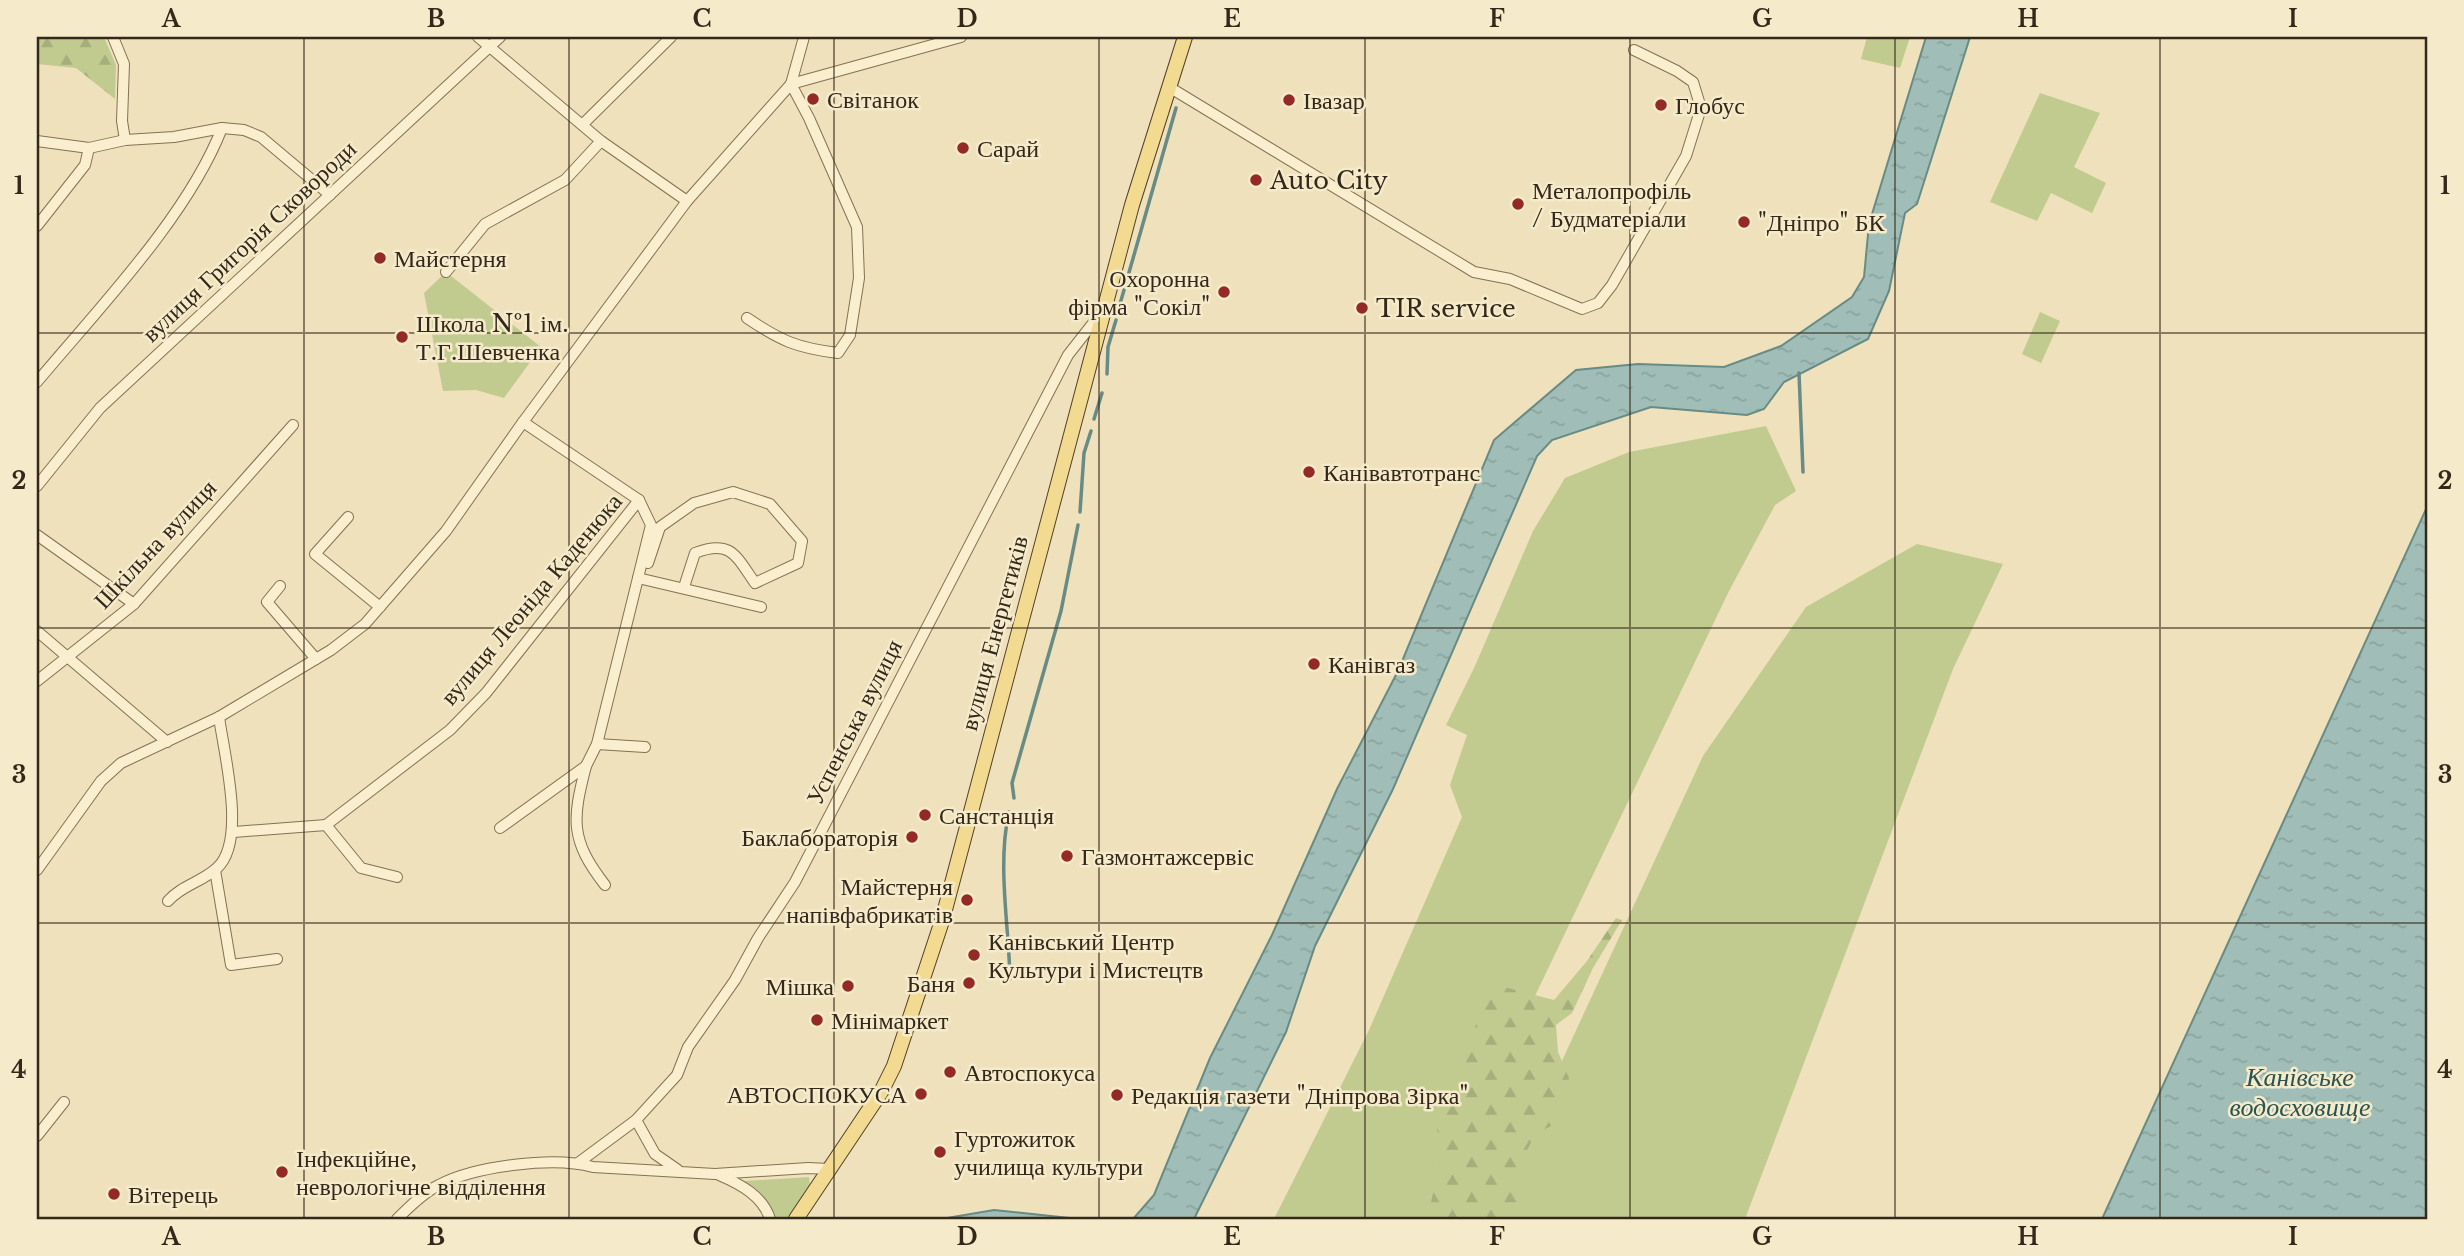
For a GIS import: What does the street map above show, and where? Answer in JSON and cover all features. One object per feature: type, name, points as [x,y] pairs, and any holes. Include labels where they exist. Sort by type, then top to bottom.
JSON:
[{"type":"main road","name":"вулиця Енергетиків","points":[[796,1219],[881,1092],[912,1016],[942,921],[1104,310],[1185,37]]},
{"type":"street","points":[[113,37],[124,64],[122,121],[125,139]]},
{"type":"street","points":[[478,37],[601,141],[687,201]]},
{"type":"street","name":"вулиця Григорія Сковороди","points":[[37,486],[100,408],[500,37]]},
{"type":"street","points":[[583,124],[671,37]]},
{"type":"street","points":[[37,870],[101,782],[121,763],[219,717],[316,659],[365,624],[446,531],[523,422],[687,201],[791,84],[804,37]]},
{"type":"street","points":[[791,84],[939,40],[961,37]]},
{"type":"street","points":[[1169,87],[1474,272],[1510,279],[1582,309],[1598,303],[1612,285],[1686,156],[1702,108],[1693,82],[1634,50]]},
{"type":"street","points":[[747,318],[782,342],[804,349],[838,353],[850,335],[859,278],[857,227],[791,84]]},
{"type":"street","points":[[37,382],[144,254],[210,158],[222,128]]},
{"type":"street","points":[[37,141],[89,148],[125,139],[174,136],[222,128],[244,130],[261,137],[330,195]]},
{"type":"street","points":[[446,272],[485,224],[565,180],[601,141]]},
{"type":"street","points":[[37,226],[85,165],[89,148]]},
{"type":"street","name":"Успенська вулиця","points":[[578,1163],[636,1120],[677,1075],[688,1047],[735,980],[758,938],[795,882],[1068,355],[1104,310]]},
{"type":"street","points":[[523,422],[639,500]]},
{"type":"street","name":"Шкільна вулиця","points":[[37,681],[134,604],[293,425]]},
{"type":"street","points":[[648,563],[660,527],[694,503],[733,492],[770,504],[802,541],[798,563],[755,583],[734,599]]},
{"type":"street","name":"вулиця Леоніда Каденюка","points":[[326,825],[450,730],[486,693],[639,500],[651,525],[597,744],[586,766],[578,797],[576,830],[585,859],[605,884]]},
{"type":"street","points":[[348,517],[315,554],[380,607]]},
{"type":"street","points":[[37,536],[134,604]]},
{"type":"street","points":[[684,587],[695,553],[713,546],[733,552],[755,583]]},
{"type":"street","points":[[638,578],[761,607]]},
{"type":"street","points":[[280,586],[267,602],[316,659]]},
{"type":"street","points":[[37,631],[167,742]]},
{"type":"street","points":[[168,901],[176,892],[215,870],[226,859],[234,832],[219,717]]},
{"type":"street","points":[[597,744],[645,747]]},
{"type":"street","name":"вулиця Леоніда Каденюка","points":[[500,828],[586,766]]},
{"type":"street","points":[[234,832],[326,825],[360,868],[397,877]]},
{"type":"street","points":[[215,870],[231,965],[277,959]]},
{"type":"street","points":[[37,1136],[64,1102]]},
{"type":"street","points":[[636,1120],[655,1154],[678,1170]]},
{"type":"street","points":[[397,1219],[438,1185],[494,1168],[578,1163],[593,1167],[715,1174],[829,1169]]},
{"type":"street","points":[[715,1174],[743,1185],[767,1208],[770,1219]]},
{"type":"green space","points":[[37,37],[104,37],[116,65],[115,99],[76,68],[37,64]]},
{"type":"green space","points":[[1867,37],[1910,37],[1900,68],[1861,59]]},
{"type":"green space","points":[[2040,93],[2100,113],[2074,167],[2106,183],[2092,213],[2051,193],[2037,221],[1990,202]]},
{"type":"green space","points":[[446,272],[541,347],[504,398],[476,390],[443,391],[424,293]]},
{"type":"green space","points":[[2040,312],[2060,321],[2041,363],[2022,354]]},
{"type":"green space","points":[[1766,426],[1796,491],[1775,505],[1728,593],[1442,1190],[1433,1219],[1274,1219],[1369,1030],[1462,817],[1450,785],[1467,735],[1446,725],[1475,666],[1533,531],[1565,478],[1629,452]]},
{"type":"green space","points":[[1917,544],[2003,564],[1953,669],[1745,1219],[1502,1219],[1523,1145],[1703,756],[1806,607]]},
{"type":"green space","points":[[1616,918],[1622,920],[1593,968],[1572,1013],[1556,1025],[1558,1052],[1569,1078],[1561,1121],[1535,1134],[1520,1165],[1525,1219],[1427,1219],[1439,1168],[1436,1102],[1458,1089],[1485,991],[1500,986],[1554,1000],[1587,961]]},
{"type":"green space","points":[[809,1177],[810,1186],[787,1219],[775,1219],[760,1193],[744,1181]]},
{"type":"water","points":[[1926,37],[1970,37],[1917,204],[1905,213],[1889,291],[1868,339],[1784,382],[1764,409],[1747,415],[1651,407],[1552,440],[1537,456],[1393,789],[1315,946],[1286,1032],[1194,1219],[1133,1219],[1154,1195],[1210,1058],[1272,935],[1337,789],[1398,671],[1494,440],[1576,370],[1638,364],[1724,367],[1781,346],[1852,297],[1864,277],[1869,224]]},
{"type":"water","name":"Канівське водосховище","points":[[2427,507],[2427,1219],[2102,1219]]},
{"type":"water","points":[[994,1210],[1079,1219],[941,1219]]},
{"type":"waterway","points":[[1120,304],[1176,108]]},
{"type":"waterway","points":[[1107,374],[1108,347],[1116,320]]},
{"type":"waterway","points":[[1799,373],[1803,472]]},
{"type":"waterway","points":[[1094,419],[1102,393]]},
{"type":"waterway","points":[[1080,512],[1084,453],[1091,431]]},
{"type":"waterway","points":[[1014,798],[1012,783],[1061,611],[1078,525]]},
{"type":"waterway","points":[[1009,812],[1004,874],[1010,979]]},
{"type":"place","name":"Світанок","points":[[813,99]]},
{"type":"place","name":"Івазар","points":[[1289,100]]},
{"type":"place","name":"Глобус","points":[[1661,105]]},
{"type":"place","name":"Сарай","points":[[963,148]]},
{"type":"place","name":"Auto City","points":[[1256,180]]},
{"type":"place","name":"Металопрофіль / Будматеріали","points":[[1518,204]]},
{"type":"place","name":"\"Дніпро\" БК","points":[[1744,222]]},
{"type":"place","name":"Майстерня","points":[[380,258]]},
{"type":"place","name":"Охоронна фірма \"Сокіл\"","points":[[1224,292]]},
{"type":"place","name":"TIR service","points":[[1362,308]]},
{"type":"place","name":"Школа №1 ім. Т.Г.Шевченка","points":[[402,337]]},
{"type":"place","name":"Канівавтотранс","points":[[1309,472]]},
{"type":"place","name":"Канівгаз","points":[[1314,664]]},
{"type":"place","name":"Санстанція","points":[[925,815]]},
{"type":"place","name":"Баклабораторія","points":[[912,837]]},
{"type":"place","name":"Газмонтажсервіс","points":[[1067,856]]},
{"type":"place","name":"Майстерня напівфабрикатів","points":[[967,900]]},
{"type":"place","name":"Канівський Центр Культури і Мистецтв","points":[[974,955]]},
{"type":"place","name":"Баня","points":[[969,983]]},
{"type":"place","name":"Мішка","points":[[848,986]]},
{"type":"place","name":"Мінімаркет","points":[[817,1020]]},
{"type":"place","name":"Автоспокуса","points":[[950,1072]]},
{"type":"place","name":"АВТОСПОКУСА","points":[[921,1094]]},
{"type":"place","name":"Редакція газети \"Дніпрова Зірка\"","points":[[1117,1095]]},
{"type":"place","name":"Гуртожиток училища культури","points":[[940,1152]]},
{"type":"place","name":"Інфекційне, неврологічне відділення","points":[[282,1172]]},
{"type":"place","name":"Вітерець","points":[[114,1194]]}]
